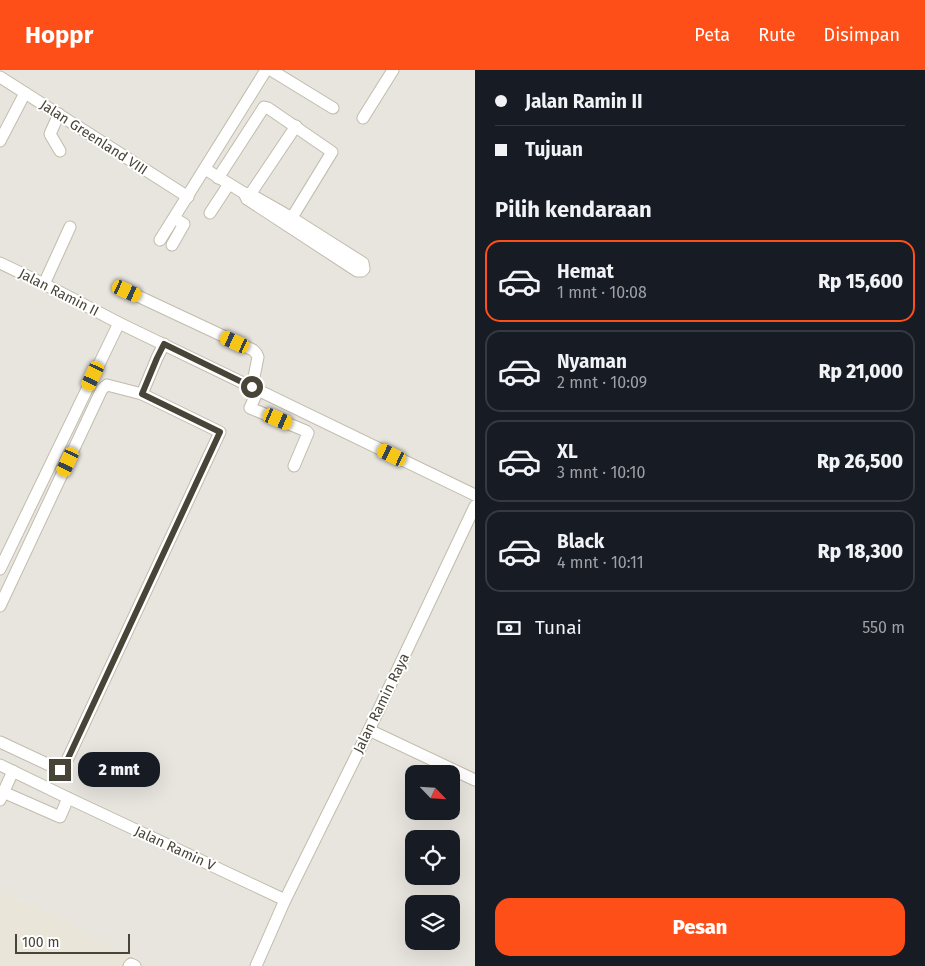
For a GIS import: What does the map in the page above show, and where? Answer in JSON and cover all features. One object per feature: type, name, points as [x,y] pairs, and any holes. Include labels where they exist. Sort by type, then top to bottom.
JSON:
[{"type":"lane","points":[[160,240],[266,70]]},
{"type":"lane","points":[[271,70],[284,73],[333,108]]},
{"type":"lane","points":[[363,118],[393,70]]},
{"type":"lane","name":"Jalan Greenland VIII","points":[[0,77],[188,197]]},
{"type":"lane","points":[[0,141],[25,93]]},
{"type":"lane","points":[[218,178],[264,107],[268,108],[332,152],[289,221]]},
{"type":"lane","points":[[58,114],[50,134],[60,151]]},
{"type":"lane","points":[[247,195],[296,126]]},
{"type":"lane","points":[[204,169],[289,221],[363,263],[364,269],[357,271],[289,221]]},
{"type":"lane","points":[[210,213],[229,184]]},
{"type":"lane","points":[[172,245],[184,224],[174,218]]},
{"type":"lane","points":[[44,284],[70,227]]},
{"type":"lane","name":"Jalan Ramin II","points":[[0,263],[119,323],[475,495]]},
{"type":"lane","points":[[127,291],[255,352],[258,357],[255,389],[247,406],[308,432],[294,466]]},
{"type":"lane","points":[[0,569],[119,323]]},
{"type":"lane","points":[[142,394],[164,344]]},
{"type":"lane","points":[[0,606],[104,387],[109,386],[142,394],[220,432],[63,769],[60,770],[0,742]]},
{"type":"lane","name":"Jalan Ramin Raya","points":[[285,900],[369,730],[475,506]]},
{"type":"lane","points":[[369,730],[475,780]]},
{"type":"lane","name":"Jalan Ramin V","points":[[0,765],[285,900]]},
{"type":"lane","points":[[13,771],[2,796],[60,817],[68,798]]},
{"type":"lane","points":[[256,966],[285,900]]},
{"type":"lane","points":[[129,966],[131,964],[134,966]]},
{"type":"shaded area","points":[[0,70],[475,70],[475,966],[153,966],[0,891]]},
{"type":"shaded area","points":[[0,891],[48,913],[153,966],[0,966]]},
{"type":"route","points":[[60,770],[64,767],[220,432],[142,394],[164,344],[252,387]]}]
